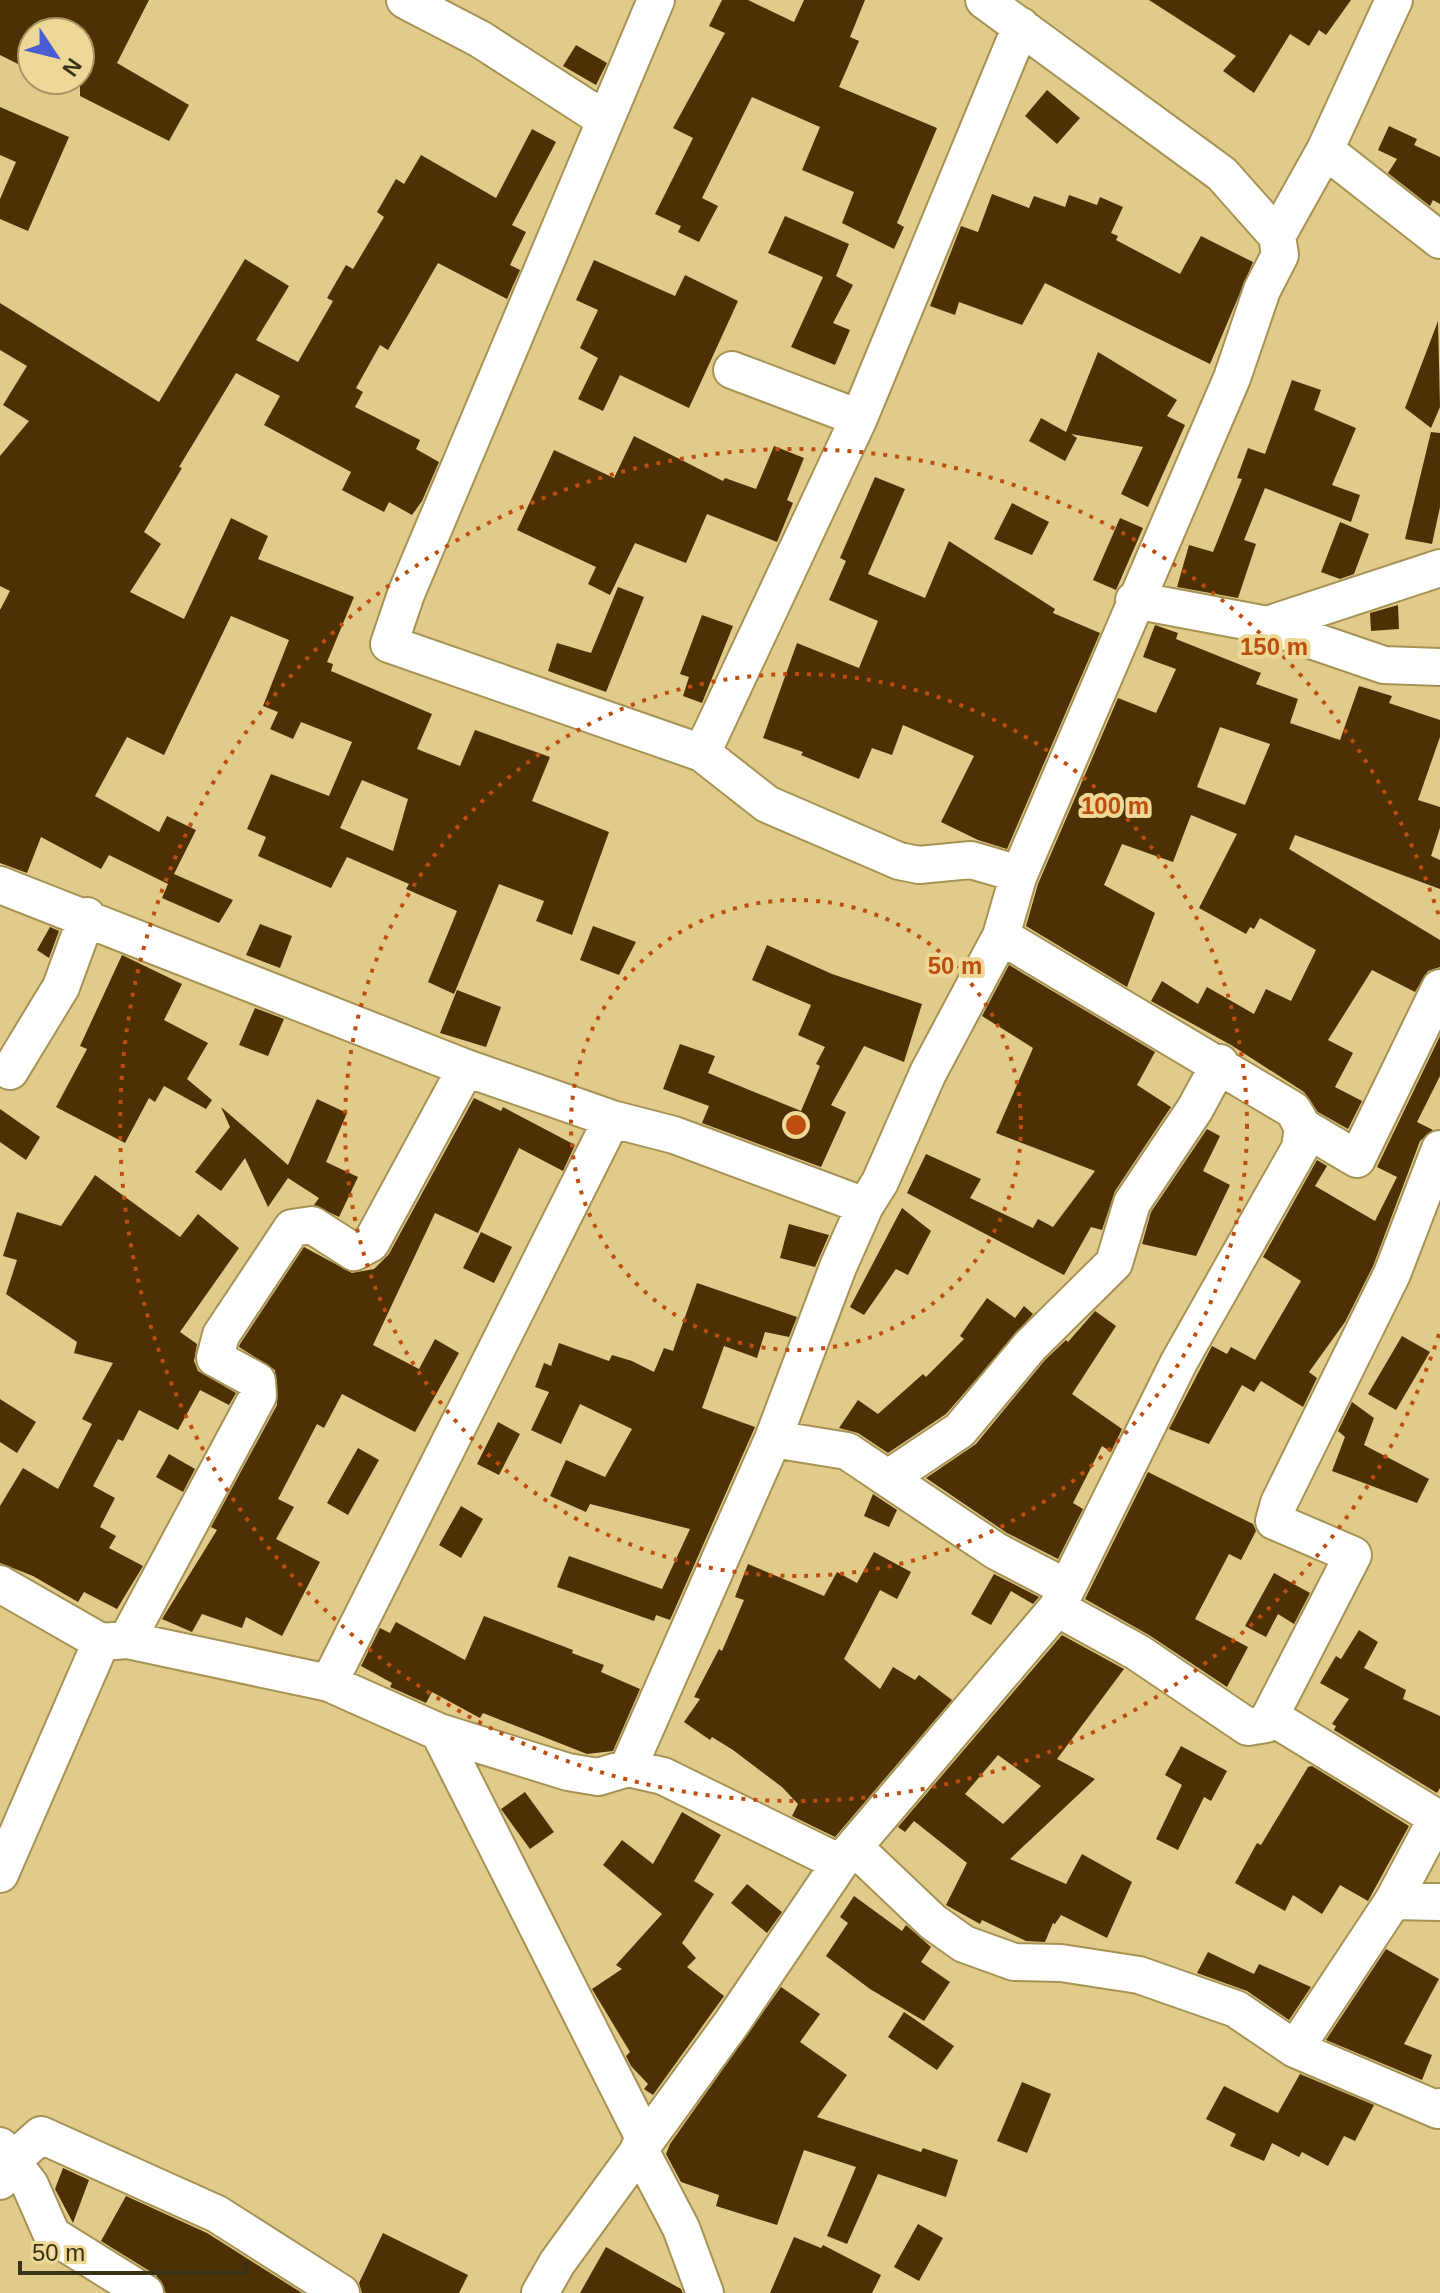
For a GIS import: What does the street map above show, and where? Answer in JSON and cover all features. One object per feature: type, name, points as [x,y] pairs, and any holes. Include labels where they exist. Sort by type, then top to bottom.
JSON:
[{"type":"street","points":[[405,0],[480,39],[604,119]]},
{"type":"street","points":[[656,0],[406,594],[389,644],[702,753],[767,804],[824,826],[860,846],[919,865],[971,860],[1019,874]]},
{"type":"street","points":[[628,1768],[773,1439],[838,1267],[865,1206],[880,1182],[928,1073],[1001,936],[1019,874],[1134,600],[1232,378],[1262,290],[1280,255],[1277,236],[1222,174],[984,0]]},
{"type":"street","points":[[1277,236],[1325,150],[1394,0]]},
{"type":"street","points":[[702,753],[859,418],[1021,26]]},
{"type":"street","points":[[1325,150],[1440,240]]},
{"type":"street","points":[[732,370],[859,418]]},
{"type":"street","points":[[1267,625],[1440,568]]},
{"type":"street","points":[[1134,600],[1267,625],[1384,665],[1440,667]]},
{"type":"street","points":[[0,885],[87,916],[466,1068],[612,1119],[674,1135],[865,1206]]},
{"type":"street","points":[[10,1071],[61,987],[87,916]]},
{"type":"street","points":[[1001,936],[1220,1063],[1293,1110],[1303,1127],[1357,1159],[1440,988]]},
{"type":"street","points":[[890,1477],[960,1430],[1030,1346],[1114,1263],[1132,1203],[1195,1109],[1220,1063]]},
{"type":"street","points":[[0,1874],[114,1641],[258,1396],[257,1381],[215,1358],[221,1335],[292,1228],[312,1225],[354,1252],[371,1243],[466,1068]]},
{"type":"street","points":[[329,1683],[612,1119]]},
{"type":"street","points":[[540,2293],[557,2263],[740,2011],[847,1855],[1062,1598],[1179,1362],[1300,1148],[1303,1127]]},
{"type":"street","points":[[773,1439],[847,1451],[890,1477],[1248,1727],[1266,1724],[1353,1555],[1274,1521],[1279,1503],[1392,1274],[1440,1149]]},
{"type":"street","points":[[0,1584],[114,1641],[329,1683],[439,1732],[568,1772],[598,1777],[628,1768],[663,1776],[847,1855],[964,1944],[1014,1962],[1061,1963],[1139,1975],[1236,2009],[1295,2049],[1438,2110],[1440,2107]]},
{"type":"street","points":[[1270,1716],[1437,1818],[1393,1901],[1295,2049]]},
{"type":"street","points":[[439,1732],[642,2144],[681,2228],[705,2293]]},
{"type":"street","points":[[1393,1901],[1440,1902]]},
{"type":"street","points":[[145,2293],[52,2235],[30,2185],[4,2162],[41,2135],[217,2214],[341,2293]]},
{"type":"building","points":[[0,0],[149,0],[117,63],[189,105],[169,141],[80,96],[96,96],[96,16],[16,16],[16,63],[0,55]]},
{"type":"building","points":[[722,0],[748,0],[794,22],[804,0],[865,0],[850,37],[859,41],[839,87],[937,128],[897,223],[904,227],[894,249],[842,223],[854,192],[802,170],[820,127],[752,97],[702,198],[718,206],[699,242],[678,232],[681,226],[655,214],[693,138],[673,128],[725,33],[709,26]]},
{"type":"building","points":[[1149,0],[1351,0],[1326,35],[1319,30],[1309,46],[1290,34],[1254,93],[1223,71],[1236,56]]},
{"type":"building","points":[[576,45],[607,63],[596,85],[563,66]]},
{"type":"building","points":[[1047,90],[1080,118],[1057,144],[1025,116]]},
{"type":"building","points":[[0,107],[69,137],[28,231],[0,219],[0,199],[16,162],[0,155]]},
{"type":"building","points":[[1389,126],[1417,139],[1414,145],[1440,157],[1440,204],[1433,200],[1430,206],[1388,173],[1397,159],[1378,150]]},
{"type":"building","points":[[532,129],[556,142],[512,225],[526,232],[510,265],[520,270],[507,299],[438,263],[388,350],[380,345],[356,388],[363,392],[355,407],[420,440],[416,449],[439,462],[422,501],[412,515],[389,502],[384,512],[342,490],[351,472],[264,425],[280,396],[236,373],[144,532],[161,544],[130,592],[184,619],[231,518],[268,536],[258,559],[354,597],[327,662],[333,664],[331,671],[432,714],[417,749],[460,766],[475,730],[550,757],[532,801],[609,832],[572,935],[536,921],[544,901],[499,884],[454,994],[428,982],[457,911],[406,889],[409,884],[347,857],[331,888],[258,856],[266,837],[247,829],[271,774],[329,796],[352,742],[301,722],[293,739],[270,729],[278,712],[263,706],[289,640],[231,616],[164,755],[127,737],[95,796],[159,832],[167,816],[196,830],[174,874],[233,900],[219,923],[162,898],[168,884],[109,855],[101,869],[41,837],[27,873],[0,863],[0,610],[10,591],[0,586],[0,456],[29,421],[3,405],[27,366],[0,350],[0,303],[159,402],[245,259],[289,286],[256,340],[298,362],[333,301],[327,298],[346,265],[353,269],[384,217],[377,212],[396,179],[404,184],[421,155],[496,198]],"holes":[[[362,780],[408,799],[393,851],[340,828]]]},
{"type":"building","points":[[992,194],[1029,208],[1034,196],[1065,207],[1069,195],[1097,205],[1100,197],[1123,207],[1111,233],[1118,236],[1116,240],[1180,274],[1201,236],[1253,262],[1210,364],[1045,283],[1022,325],[959,302],[955,315],[930,306],[961,226],[978,232]]},
{"type":"building","points":[[785,216],[849,244],[836,276],[853,285],[833,323],[850,330],[835,365],[791,347],[823,277],[768,253]]},
{"type":"building","points":[[594,260],[675,296],[685,275],[738,301],[689,408],[620,375],[603,411],[578,399],[598,358],[580,348],[598,310],[576,300]]},
{"type":"building","points":[[1438,321],[1440,407],[1431,428],[1405,408]]},
{"type":"building","points":[[1098,352],[1177,400],[1167,416],[1185,425],[1148,507],[1121,494],[1143,447],[1071,434],[1077,438],[1065,461],[1029,441],[1041,418],[1066,432]]},
{"type":"building","points":[[1292,380],[1321,390],[1314,410],[1356,428],[1332,485],[1360,495],[1351,522],[1265,488],[1244,540],[1256,544],[1238,598],[1177,587],[1189,545],[1213,552],[1242,479],[1237,478],[1248,448],[1265,454]]},
{"type":"building","points":[[1431,432],[1440,433],[1440,507],[1432,544],[1405,539]]},
{"type":"building","points":[[634,436],[723,481],[725,478],[756,489],[774,446],[804,458],[787,500],[793,503],[777,542],[707,514],[686,563],[635,543],[610,595],[588,584],[596,567],[517,530],[554,450],[614,478]]},
{"type":"building","points":[[875,477],[905,489],[868,574],[925,598],[949,541],[1055,609],[1053,613],[1100,633],[1007,849],[978,840],[941,822],[974,756],[903,725],[892,755],[872,748],[859,779],[801,755],[803,752],[763,738],[797,643],[859,668],[878,621],[829,600],[846,561],[840,558]]},
{"type":"building","points":[[1012,503],[1049,522],[1032,555],[994,539]]},
{"type":"building","points":[[1120,518],[1143,528],[1116,590],[1093,580]]},
{"type":"building","points":[[1340,522],[1369,534],[1354,574],[1340,579],[1321,572]]},
{"type":"building","points":[[618,587],[644,597],[606,692],[548,671],[557,643],[591,653]]},
{"type":"building","points":[[1398,605],[1399,629],[1371,631],[1370,613]]},
{"type":"building","points":[[702,615],[733,626],[702,703],[683,696],[689,677],[680,674]]},
{"type":"building","points":[[1155,625],[1178,633],[1176,639],[1261,673],[1256,684],[1298,699],[1290,723],[1340,740],[1359,686],[1392,696],[1389,703],[1440,720],[1440,737],[1418,800],[1440,807],[1440,828],[1431,856],[1440,860],[1440,889],[1295,835],[1289,849],[1440,940],[1440,967],[1428,971],[1415,992],[1372,970],[1328,1040],[1353,1053],[1335,1087],[1362,1101],[1348,1129],[1318,1112],[1304,1092],[1231,1045],[1151,1001],[1162,981],[1198,1004],[1207,987],[1254,1014],[1266,989],[1291,1001],[1316,950],[1260,918],[1254,929],[1250,927],[1246,934],[1199,908],[1237,834],[1191,815],[1173,862],[1122,844],[1104,885],[1155,913],[1127,987],[1026,926],[1038,884],[1118,698],[1156,713],[1176,669],[1143,657]],"holes":[[[1220,727],[1270,744],[1245,805],[1197,787]]]},
{"type":"building","points":[[260,924],[292,936],[280,968],[246,955]]},
{"type":"building","points":[[593,926],[636,942],[619,975],[580,960]]},
{"type":"building","points":[[50,927],[59,931],[49,958],[37,950]]},
{"type":"building","points":[[767,945],[832,974],[922,1004],[904,1062],[864,1046],[831,1105],[846,1112],[821,1167],[702,1123],[709,1106],[663,1089],[680,1044],[715,1056],[708,1073],[801,1111],[820,1066],[816,1064],[825,1047],[798,1035],[811,1005],[752,980]]},
{"type":"building","points":[[122,955],[182,984],[164,1020],[208,1043],[187,1079],[212,1100],[206,1109],[164,1086],[155,1102],[149,1098],[125,1143],[56,1107],[87,1049],[80,1046]]},
{"type":"building","points":[[1009,965],[1155,1052],[1137,1085],[1171,1107],[1115,1191],[1102,1230],[1091,1227],[1064,1275],[907,1193],[926,1154],[981,1179],[970,1198],[1033,1228],[1038,1219],[1053,1227],[1095,1171],[996,1133],[1033,1048],[982,1016]]},
{"type":"building","points":[[457,990],[501,1007],[486,1047],[440,1033]]},
{"type":"building","points":[[255,1008],[284,1019],[268,1056],[239,1045]]},
{"type":"building","points":[[1440,1036],[1440,1076],[1417,1122],[1433,1130],[1420,1141],[1373,1266],[1345,1322],[1309,1372],[1317,1378],[1303,1407],[1261,1381],[1254,1392],[1242,1385],[1209,1444],[1169,1429],[1212,1346],[1227,1354],[1231,1347],[1255,1360],[1301,1281],[1263,1257],[1317,1160],[1327,1166],[1315,1186],[1375,1221],[1397,1177],[1377,1167]]},
{"type":"building","points":[[474,1098],[501,1111],[503,1107],[575,1145],[563,1171],[519,1148],[478,1233],[435,1213],[373,1345],[419,1369],[435,1339],[459,1353],[415,1432],[342,1394],[324,1428],[317,1424],[278,1499],[294,1507],[276,1539],[320,1562],[282,1636],[246,1617],[242,1628],[202,1614],[192,1632],[162,1619],[217,1530],[211,1527],[277,1405],[275,1370],[239,1347],[240,1344],[304,1247],[352,1273],[374,1269],[389,1254]]},
{"type":"building","points":[[317,1099],[347,1113],[326,1162],[358,1177],[339,1217],[314,1205],[319,1198],[288,1178],[268,1207],[245,1158],[221,1191],[195,1172],[230,1127],[221,1107],[288,1165]]},
{"type":"building","points":[[0,1109],[40,1137],[26,1160],[0,1142]]},
{"type":"building","points":[[1207,1129],[1220,1136],[1203,1171],[1230,1185],[1196,1256],[1142,1244],[1151,1212]]},
{"type":"building","points":[[95,1175],[180,1237],[198,1214],[239,1248],[180,1332],[197,1344],[194,1361],[198,1371],[236,1393],[229,1405],[200,1390],[178,1430],[139,1410],[123,1441],[118,1439],[93,1486],[115,1498],[100,1527],[116,1536],[109,1548],[143,1566],[117,1609],[84,1592],[78,1602],[33,1576],[0,1563],[0,1506],[23,1468],[58,1489],[92,1424],[82,1419],[113,1363],[74,1353],[77,1342],[6,1294],[17,1260],[3,1256],[17,1212],[61,1226]]},
{"type":"building","points":[[902,1208],[931,1231],[908,1275],[896,1269],[864,1315],[850,1307]]},
{"type":"building","points":[[789,1224],[829,1235],[815,1267],[780,1258]]},
{"type":"building","points":[[481,1232],[512,1247],[494,1283],[463,1268]]},
{"type":"building","points":[[697,1283],[797,1317],[789,1337],[765,1332],[757,1358],[724,1346],[702,1408],[755,1427],[670,1620],[656,1615],[654,1621],[557,1587],[569,1556],[662,1589],[690,1529],[590,1504],[586,1512],[550,1496],[566,1460],[605,1477],[632,1429],[580,1404],[561,1444],[531,1430],[549,1392],[535,1387],[544,1363],[551,1366],[559,1343],[609,1361],[612,1355],[632,1361],[654,1372],[664,1348],[673,1351]]},
{"type":"building","points":[[987,1298],[1015,1318],[1024,1306],[1033,1314],[946,1414],[888,1453],[858,1433],[839,1428],[858,1400],[878,1414],[923,1374],[926,1377],[964,1339],[960,1336]]},
{"type":"building","points":[[1095,1311],[1116,1326],[1072,1394],[1122,1429],[1111,1452],[1102,1446],[1073,1503],[1083,1509],[1058,1559],[1007,1533],[926,1478],[976,1444],[1045,1360],[1066,1340],[1068,1342]]},
{"type":"building","points":[[1402,1336],[1430,1352],[1396,1410],[1368,1394]]},
{"type":"building","points":[[0,1399],[36,1422],[17,1453],[0,1442]]},
{"type":"building","points":[[1352,1402],[1374,1418],[1364,1445],[1429,1479],[1417,1503],[1332,1471],[1345,1437],[1338,1431]]},
{"type":"building","points":[[498,1422],[520,1434],[499,1475],[477,1464]]},
{"type":"building","points":[[358,1448],[379,1460],[348,1515],[327,1503]]},
{"type":"building","points":[[169,1454],[195,1469],[183,1492],[156,1477]]},
{"type":"building","points":[[1148,1472],[1253,1524],[1256,1531],[1241,1560],[1229,1554],[1195,1619],[1248,1647],[1227,1687],[1149,1635],[1085,1599]]},
{"type":"building","points":[[873,1494],[897,1510],[889,1527],[864,1516]]},
{"type":"building","points":[[461,1506],[483,1519],[461,1558],[439,1545]]},
{"type":"building","points":[[874,1552],[911,1572],[897,1599],[880,1590],[844,1659],[880,1689],[893,1667],[915,1680],[919,1675],[952,1700],[835,1837],[792,1816],[798,1804],[782,1787],[733,1750],[712,1737],[710,1740],[684,1722],[700,1699],[694,1697],[719,1649],[722,1651],[744,1600],[735,1597],[748,1564],[824,1596],[837,1572],[857,1583]]},
{"type":"building","points":[[1274,1573],[1310,1593],[1294,1624],[1278,1614],[1266,1637],[1245,1626]]},
{"type":"building","points":[[994,1574],[1039,1597],[1033,1604],[1011,1591],[991,1625],[971,1614]]},
{"type":"building","points":[[484,1616],[573,1650],[572,1653],[604,1665],[601,1672],[640,1689],[613,1751],[587,1754],[483,1713],[480,1718],[432,1692],[426,1703],[390,1687],[392,1683],[361,1666],[380,1628],[390,1633],[396,1622],[465,1660]]},
{"type":"building","points":[[1359,1630],[1378,1642],[1364,1668],[1406,1690],[1403,1699],[1440,1716],[1440,1788],[1437,1793],[1334,1730],[1336,1726],[1332,1724],[1349,1699],[1320,1683],[1336,1656],[1341,1659]]},
{"type":"building","points":[[1062,1635],[1124,1669],[1057,1759],[1095,1779],[1010,1859],[1066,1884],[1082,1854],[1132,1882],[1107,1938],[1061,1915],[1053,1923],[1045,1942],[1026,1941],[982,1920],[980,1924],[946,1905],[967,1863],[914,1821],[905,1832],[898,1827]],"holes":[[[998,1755],[1041,1786],[1003,1824],[965,1794]]]},
{"type":"building","points":[[1181,1746],[1227,1771],[1211,1801],[1204,1797],[1178,1850],[1156,1839],[1182,1785],[1165,1775]]},
{"type":"building","points":[[1312,1766],[1409,1826],[1368,1901],[1340,1885],[1322,1914],[1293,1895],[1285,1911],[1235,1883],[1257,1843],[1261,1845],[1308,1767]]},
{"type":"building","points":[[525,1792],[554,1832],[530,1849],[501,1809]]},
{"type":"building","points":[[682,1812],[721,1835],[694,1881],[714,1894],[682,1943],[696,1958],[687,1967],[724,1996],[653,2095],[644,2089],[648,2084],[631,2066],[626,2056],[630,2052],[592,1989],[622,1969],[616,1965],[662,1914],[603,1865],[622,1840],[653,1864]]},
{"type":"building","points":[[747,1884],[782,1912],[767,1933],[731,1903]]},
{"type":"building","points":[[854,1896],[902,1931],[906,1925],[931,1947],[921,1962],[950,1982],[924,2021],[870,1989],[826,1956],[848,1923],[840,1917]]},
{"type":"building","points":[[1386,1949],[1439,1979],[1404,2044],[1432,2055],[1422,2080],[1326,2040]]},
{"type":"building","points":[[1208,1952],[1254,1974],[1259,1964],[1311,1987],[1289,2020],[1247,1991],[1197,1973]]},
{"type":"building","points":[[781,1987],[820,2014],[800,2042],[847,2075],[817,2117],[921,2152],[923,2148],[958,2160],[946,2197],[878,2174],[847,2244],[827,2236],[856,2167],[804,2150],[777,2225],[716,2206],[719,2195],[681,2182],[666,2154],[670,2144]]},
{"type":"building","points":[[904,2012],[954,2046],[937,2070],[888,2037]]},
{"type":"building","points":[[1300,2074],[1374,2105],[1355,2141],[1344,2136],[1328,2166],[1302,2152],[1299,2157],[1272,2143],[1264,2161],[1230,2146],[1236,2134],[1206,2119],[1224,2086],[1278,2113]]},
{"type":"building","points":[[1022,2082],[1051,2094],[1027,2153],[997,2141]]},
{"type":"building","points":[[63,2168],[89,2180],[73,2223],[55,2189]]},
{"type":"building","points":[[126,2196],[207,2233],[302,2293],[166,2293],[156,2275],[101,2241]]},
{"type":"building","points":[[918,2224],[943,2238],[919,2281],[894,2267]]},
{"type":"building","points":[[383,2233],[468,2275],[459,2293],[362,2293],[359,2283]]},
{"type":"building","points":[[794,2237],[821,2248],[823,2245],[881,2275],[872,2293],[770,2293]]},
{"type":"building","points":[[606,2247],[681,2289],[683,2293],[580,2293]]}]
